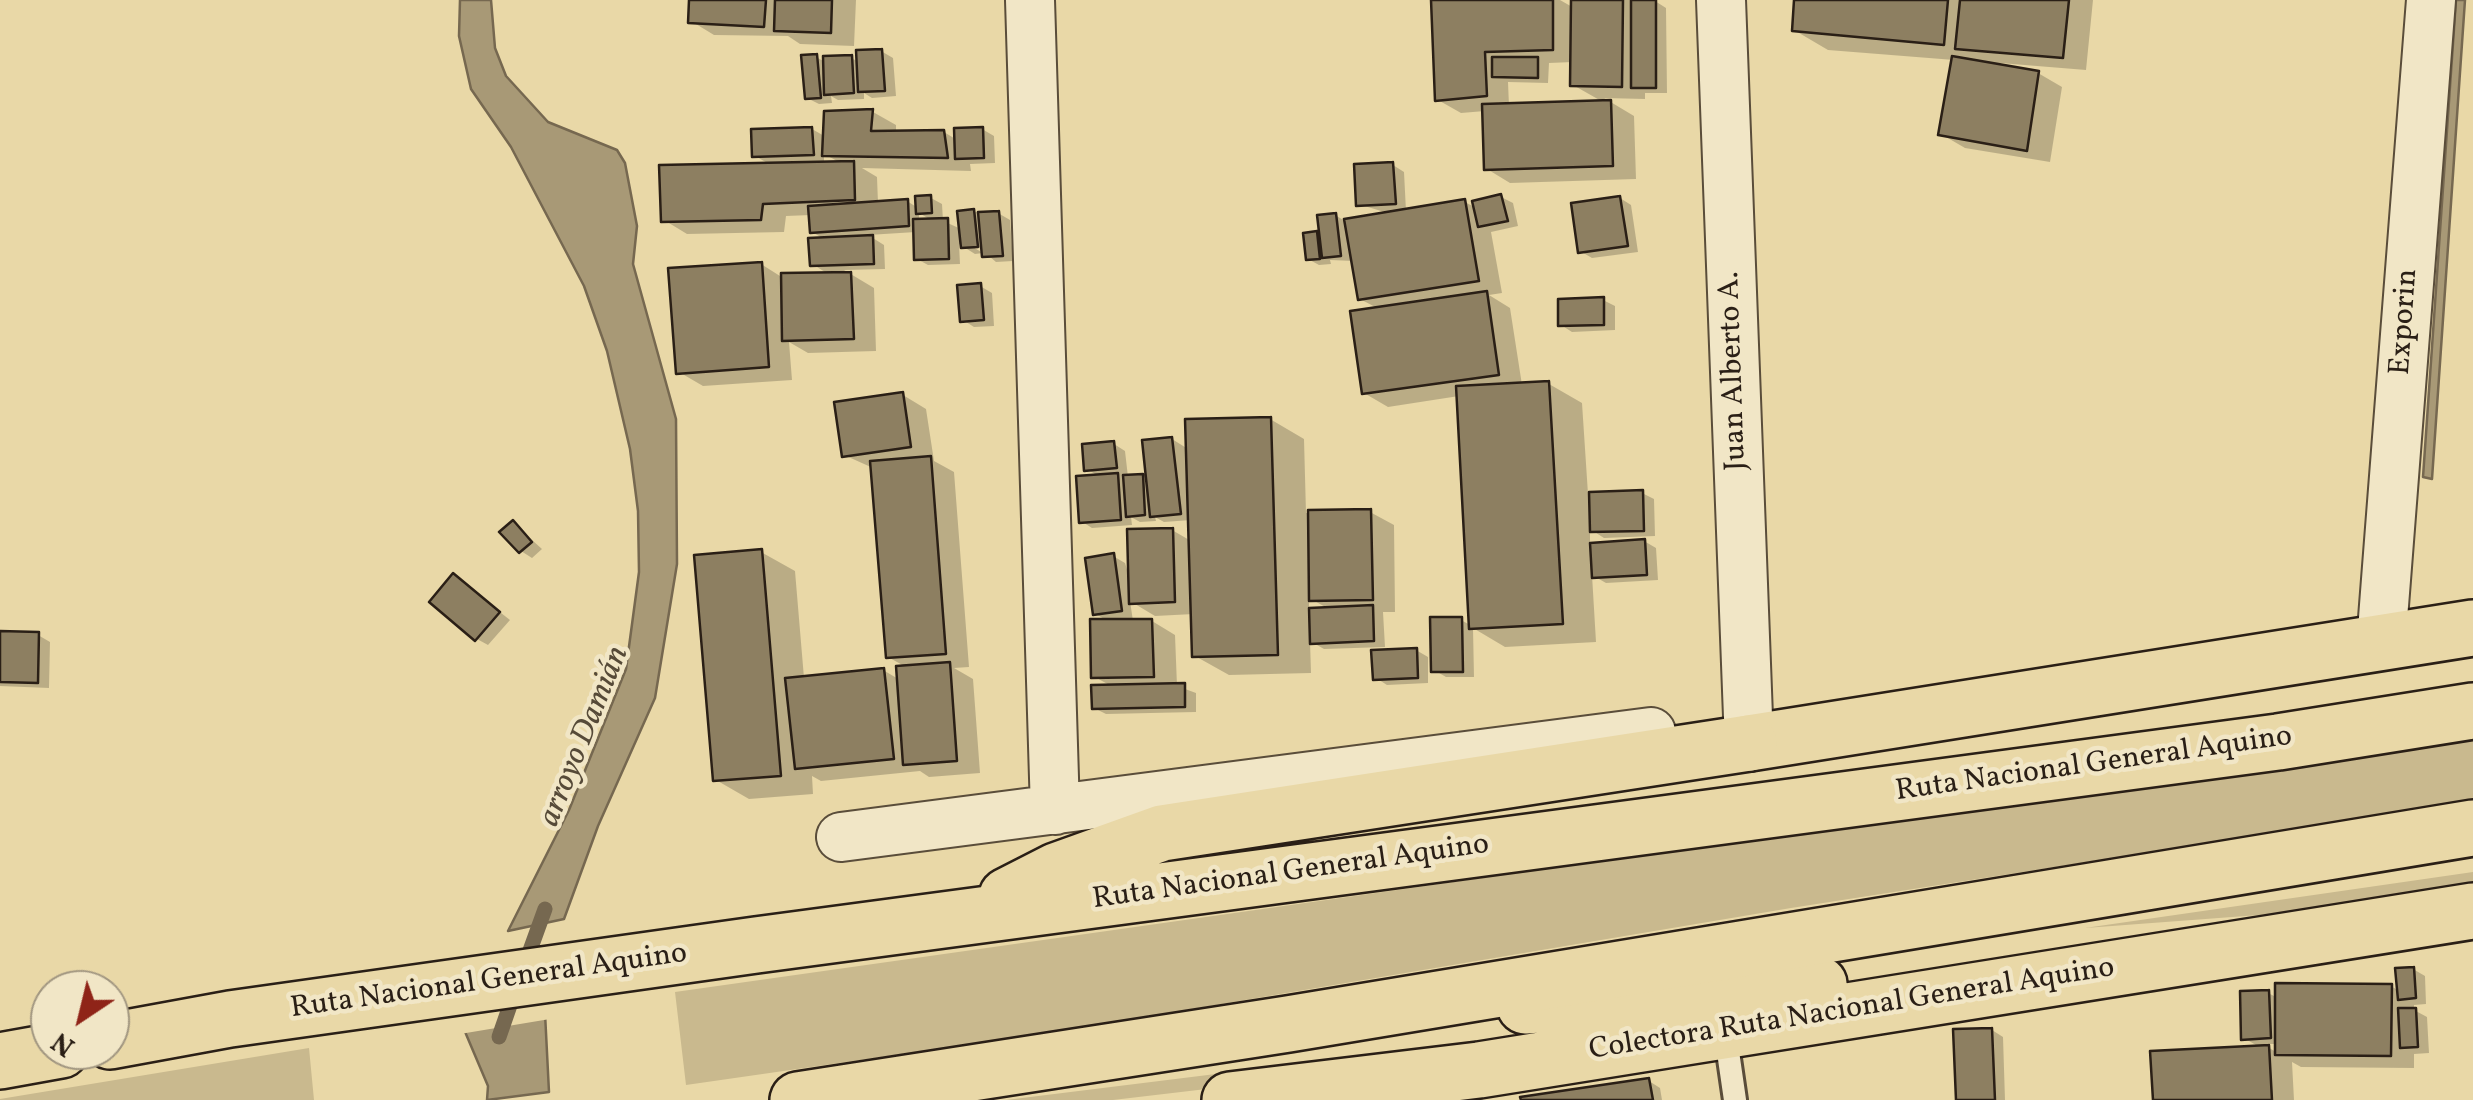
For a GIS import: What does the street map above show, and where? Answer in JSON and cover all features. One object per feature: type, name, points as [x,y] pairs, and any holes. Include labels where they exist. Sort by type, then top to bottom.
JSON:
[{"type":"main road","points":[[965,918],[1056,871],[1162,833],[1749,731],[2473,628]]},
{"type":"main road","points":[[2278,742],[2473,674]]},
{"type":"main road","name":"Ruta Nacional General Aquino","points":[[130,1037],[230,1019],[756,945],[2278,742],[2473,711]]},
{"type":"main road","points":[[798,1100],[1288,1024],[2473,828]]},
{"type":"main road","name":"Colectora Ruta Nacional General Aquino","points":[[1230,1100],[1482,1085],[1725,1031],[2473,911]]},
{"type":"main road","points":[[1288,1024],[2212,953]]},
{"type":"main road","points":[[0,1061],[30,1056]]},
{"type":"street","points":[[1030,0],[1055,810]]},
{"type":"street","name":"Juan Alberto A.","points":[[1721,0],[1749,731]]},
{"type":"street","name":"Exporin","points":[[2381,644],[2432,0]]},
{"type":"street","points":[[841,837],[1749,731]]},
{"type":"lane","points":[[1725,1031],[1735,1100]]},
{"type":"shaded area","points":[[460,0],[491,0],[495,48],[506,76],[548,122],[617,150],[625,163],[637,226],[633,264],[676,419],[677,564],[655,698],[598,826],[564,919],[508,931],[569,810],[626,669],[639,572],[638,511],[630,449],[607,351],[584,286],[511,147],[471,89],[459,36]]},
{"type":"shaded area","points":[[2456,0],[2465,0],[2432,479],[2423,477]]},
{"type":"shaded area","points":[[2473,738],[2473,802],[1791,908],[1055,1032],[686,1085],[675,992]]},
{"type":"shaded area","points":[[2473,872],[2473,886],[2326,910],[2085,928]]},
{"type":"shaded area","points":[[1958,982],[1461,1059],[1113,1100],[1006,1100]]},
{"type":"shaded area","points":[[545,1013],[549,1092],[487,1100],[488,1086],[463,1027]]},
{"type":"shaded area","points":[[309,1048],[314,1100],[0,1100],[0,1099]]},
{"type":"pier","points":[[545,1008],[550,1019],[460,1034],[458,1028],[461,1022]]},
{"type":"building","points":[[689,0],[766,0],[764,27],[688,23]]},
{"type":"building","points":[[775,0],[832,0],[831,33],[774,31]]},
{"type":"building","points":[[1431,0],[1553,0],[1553,50],[1485,52],[1487,96],[1435,101]]},
{"type":"building","points":[[1571,0],[1623,0],[1622,87],[1570,86]]},
{"type":"building","points":[[1631,0],[1656,0],[1656,88],[1631,88]]},
{"type":"building","points":[[1794,0],[1948,0],[1944,45],[1792,31]]},
{"type":"building","points":[[1960,0],[2069,0],[2063,58],[1955,49]]},
{"type":"building","points":[[882,49],[885,91],[858,92],[856,50]]},
{"type":"building","points":[[817,54],[821,98],[805,99],[801,55]]},
{"type":"building","points":[[852,55],[854,93],[824,95],[823,56]]},
{"type":"building","points":[[1952,56],[2039,71],[2027,151],[1938,135]]},
{"type":"building","points":[[1492,57],[1538,57],[1538,78],[1492,77]]},
{"type":"building","points":[[1611,100],[1613,166],[1484,170],[1482,104]]},
{"type":"building","points":[[873,109],[871,131],[944,130],[948,158],[822,156],[824,111]]},
{"type":"building","points":[[812,127],[814,155],[752,157],[751,129]]},
{"type":"building","points":[[983,127],[984,158],[955,159],[954,128]]},
{"type":"building","points":[[854,161],[855,200],[763,204],[761,220],[661,222],[659,165]]},
{"type":"building","points":[[1393,162],[1396,204],[1356,206],[1354,164]]},
{"type":"building","points":[[1501,194],[1508,221],[1478,227],[1472,201]]},
{"type":"building","points":[[931,195],[932,213],[916,214],[915,196]]},
{"type":"building","points":[[1620,196],[1628,246],[1578,253],[1571,203]]},
{"type":"building","points":[[908,199],[909,226],[810,233],[808,206]]},
{"type":"building","points":[[1465,199],[1479,281],[1358,300],[1344,219]]},
{"type":"building","points":[[974,209],[978,247],[961,248],[957,211]]},
{"type":"building","points":[[999,211],[1003,256],[982,257],[978,212]]},
{"type":"building","points":[[1336,213],[1341,256],[1322,258],[1317,215]]},
{"type":"building","points":[[948,218],[949,259],[914,260],[913,219]]},
{"type":"building","points":[[1317,231],[1320,259],[1306,260],[1303,233]]},
{"type":"building","points":[[873,235],[874,264],[810,266],[808,238]]},
{"type":"building","points":[[762,262],[769,367],[676,374],[668,268]]},
{"type":"building","points":[[851,272],[854,339],[782,341],[781,273]]},
{"type":"building","points":[[981,283],[984,320],[960,322],[957,285]]},
{"type":"building","points":[[1487,291],[1499,375],[1362,394],[1350,311]]},
{"type":"building","points":[[1604,297],[1604,325],[1558,326],[1558,299]]},
{"type":"building","points":[[1549,381],[1563,624],[1469,629],[1456,386]]},
{"type":"building","points":[[903,392],[911,447],[842,457],[834,402]]},
{"type":"building","points":[[1271,417],[1278,655],[1192,657],[1185,419]]},
{"type":"building","points":[[1172,437],[1181,514],[1150,517],[1142,440]]},
{"type":"building","points":[[1114,441],[1117,468],[1084,471],[1082,444]]},
{"type":"building","points":[[931,456],[946,654],[886,658],[870,461]]},
{"type":"building","points":[[1118,473],[1121,520],[1079,523],[1076,476]]},
{"type":"building","points":[[1143,474],[1145,515],[1126,517],[1123,475]]},
{"type":"building","points":[[1643,490],[1644,531],[1590,532],[1589,492]]},
{"type":"building","points":[[1371,509],[1373,600],[1309,601],[1308,510]]},
{"type":"building","points":[[513,520],[532,542],[519,553],[499,532]]},
{"type":"building","points":[[1173,528],[1175,602],[1129,604],[1127,529]]},
{"type":"building","points":[[1645,539],[1647,575],[1592,578],[1590,543]]},
{"type":"building","points":[[762,549],[781,776],[713,781],[694,555]]},
{"type":"building","points":[[1114,553],[1122,611],[1093,615],[1085,558]]},
{"type":"building","points":[[453,573],[500,612],[475,641],[429,602]]},
{"type":"building","points":[[1373,605],[1374,641],[1310,644],[1309,608]]},
{"type":"building","points":[[1430,617],[1462,617],[1463,672],[1431,672]]},
{"type":"building","points":[[1090,619],[1152,619],[1154,677],[1091,678]]},
{"type":"building","points":[[0,631],[39,632],[38,683],[0,682]]},
{"type":"building","points":[[1417,648],[1418,678],[1373,680],[1371,650]]},
{"type":"building","points":[[950,662],[957,761],[903,765],[896,666]]},
{"type":"building","points":[[884,668],[894,759],[795,769],[785,678]]},
{"type":"building","points":[[1185,683],[1185,707],[1092,709],[1091,685]]},
{"type":"building","points":[[2414,967],[2416,998],[2398,1000],[2395,968]]},
{"type":"building","points":[[2275,983],[2392,984],[2391,1056],[2275,1055]]},
{"type":"building","points":[[2269,990],[2271,1038],[2241,1040],[2240,991]]},
{"type":"building","points":[[2398,1008],[2416,1008],[2418,1047],[2400,1048]]},
{"type":"building","points":[[1992,1028],[1995,1100],[1956,1100],[1953,1029]]},
{"type":"building","points":[[2269,1045],[2272,1100],[2153,1100],[2150,1051]]},
{"type":"building","points":[[1649,1078],[1653,1100],[1520,1097]]},
{"type":"waterway","name":"arroyo Damián","points":[[524,967],[545,909]]},
{"type":"waterway","name":"arroyo Damián","points":[[499,1037],[516,988]]}]
